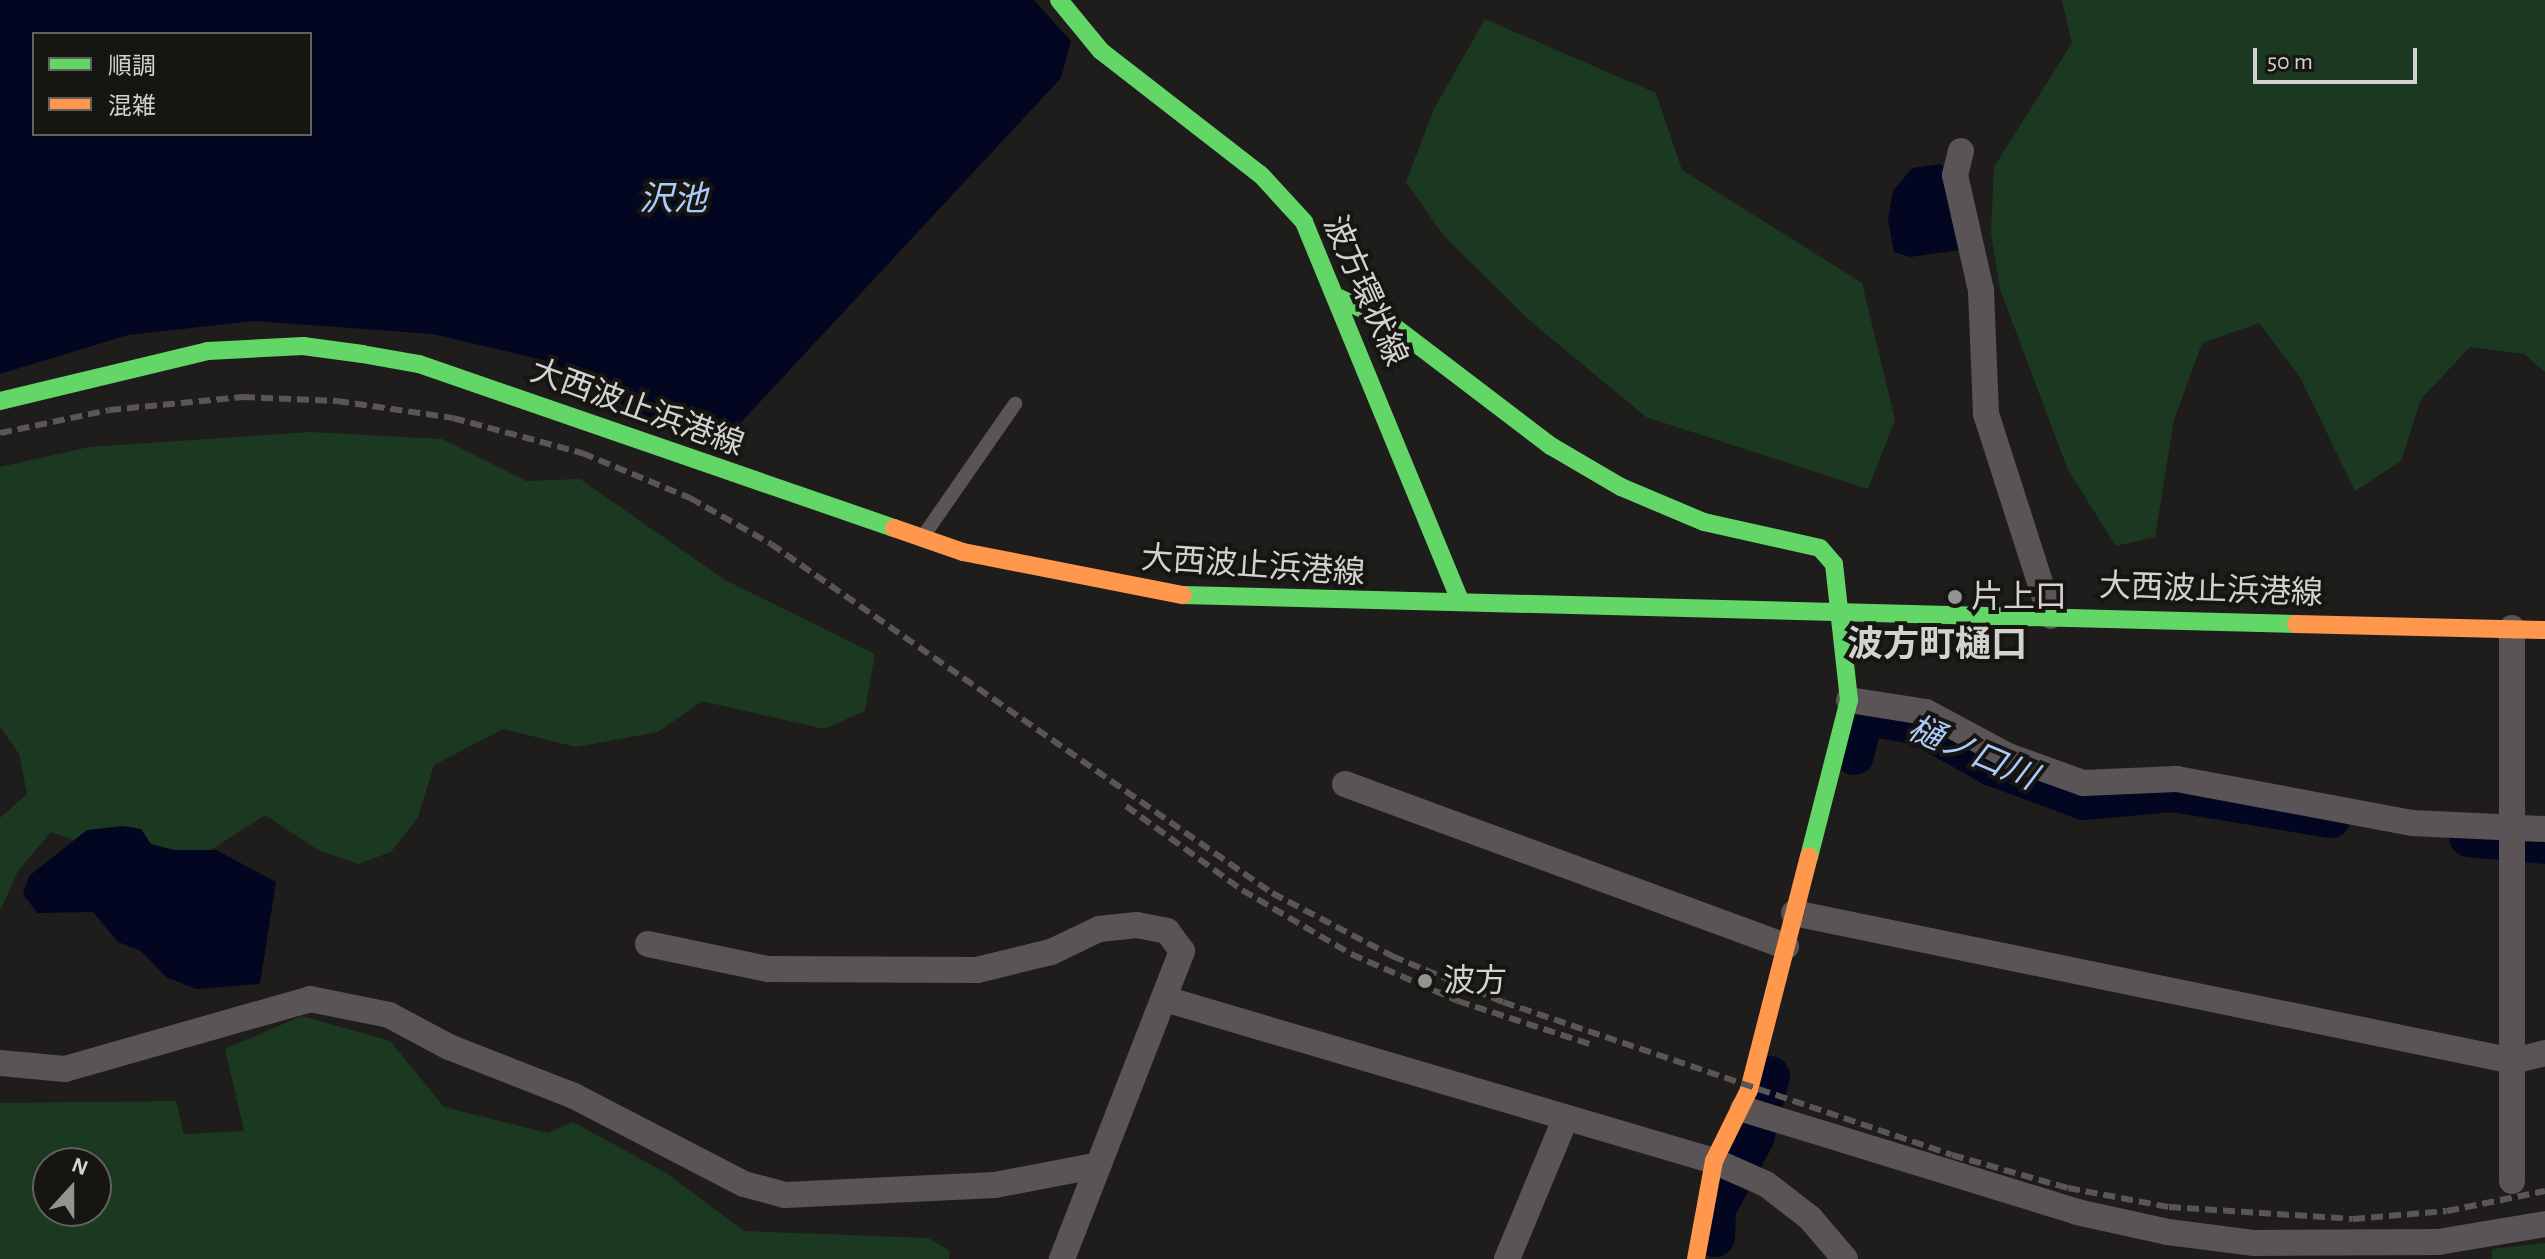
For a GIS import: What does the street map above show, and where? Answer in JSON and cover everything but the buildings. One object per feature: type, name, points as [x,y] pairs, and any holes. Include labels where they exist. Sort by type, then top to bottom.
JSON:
[{"type":"main road","name":"波方環状線","points":[[1059,0],[1101,51],[1154,97],[1261,175],[1304,222],[1339,298],[1461,602]]},
{"type":"main road","points":[[1339,298],[1384,319],[1551,446],[1621,487],[1704,522],[1820,548],[1834,564],[1836,613],[1849,700],[1743,1109],[1714,1161],[1696,1259]]},
{"type":"main road","name":"大西波止浜港線","points":[[0,401],[208,351],[303,346],[362,354],[419,364],[921,539],[1047,574],[1142,591],[1256,601],[1461,602],[2545,630]]},
{"type":"street","points":[[1961,151],[1955,175],[1981,290],[1986,414],[2051,616]]},
{"type":"street","points":[[2512,628],[2516,830],[2512,1181]]},
{"type":"street","points":[[1849,700],[1926,712],[2008,756],[2083,783],[2177,779],[2412,823],[2545,829]]},
{"type":"street","points":[[1345,784],[1786,946]]},
{"type":"street","points":[[1794,913],[2513,1061],[2545,1053]]},
{"type":"street","points":[[648,944],[768,969],[977,970],[1051,952],[1099,929],[1137,925],[1167,931],[1182,951],[1165,999],[1094,1166],[1062,1259]]},
{"type":"street","points":[[0,1063],[65,1069],[310,999],[389,1015],[449,1047],[574,1096],[744,1184],[785,1195],[995,1185],[1094,1166]]},
{"type":"street","points":[[1165,999],[1565,1120],[1714,1161],[1766,1184],[1810,1218],[1845,1259]]},
{"type":"street","points":[[1743,1109],[2077,1212],[2168,1232],[2254,1243],[2438,1242],[2545,1224]]},
{"type":"street","points":[[1507,1259],[1565,1120]]},
{"type":"lane","points":[[921,539],[1015,404]]},
{"type":"green space","points":[[2062,0],[2545,0],[2545,372],[2524,354],[2470,347],[2421,399],[2401,461],[2355,491],[2300,377],[2259,323],[2202,343],[2174,420],[2155,537],[2116,546],[2068,470],[2000,289],[1991,233],[1994,167],[2072,43]]},
{"type":"green space","points":[[1485,19],[1656,93],[1682,170],[1862,283],[1895,420],[1868,489],[1646,417],[1528,319],[1444,236],[1406,182],[1434,109]]},
{"type":"green space","points":[[310,432],[442,439],[526,481],[580,479],[725,580],[875,654],[865,711],[824,729],[702,701],[658,732],[576,747],[503,729],[434,765],[418,817],[391,852],[358,864],[318,850],[265,815],[172,875],[51,832],[18,871],[0,911],[0,818],[27,794],[19,754],[0,726],[0,467],[89,447]]},
{"type":"green space","points":[[302,1016],[390,1041],[444,1107],[548,1133],[573,1122],[666,1173],[744,1231],[928,1238],[949,1250],[949,1259],[0,1259],[0,1103],[176,1101],[184,1134],[244,1131],[225,1049]]},
{"type":"green space","points":[[2545,1243],[2545,1259],[2492,1259],[2492,1249]]},
{"type":"water","name":"沢池","points":[[0,0],[1034,0],[1071,41],[1061,78],[719,446],[627,408],[551,362],[433,334],[254,321],[128,335],[0,374]]},
{"type":"water","points":[[1940,164],[1951,176],[1961,250],[1910,257],[1894,252],[1888,219],[1893,191],[1912,168]]},
{"type":"water","points":[[123,826],[141,829],[151,844],[174,850],[216,850],[276,882],[260,984],[196,989],[166,977],[141,951],[118,942],[93,912],[37,913],[23,894],[29,876],[87,830]]},
{"type":"waterway","name":"樋ノ口川","points":[[1854,755],[1864,715],[1919,725],[1992,766],[2084,800],[2172,792],[2331,818]]},
{"type":"waterway","name":"樋ノ口川","points":[[2469,837],[2545,844]]},
{"type":"waterway","name":"樋ノ口川","points":[[1715,1237],[1716,1209],[1754,1138],[1770,1076]]},
{"type":"railway","points":[[0,433],[109,410],[243,397],[337,401],[453,418],[582,453],[690,498],[771,544],[1272,893],[1392,956],[1503,1002],[1952,1155],[2068,1188],[2169,1207],[2353,1219],[2447,1211],[2545,1191]]},
{"type":"railway","points":[[1126,806],[1242,890],[1351,954],[1458,1001],[1593,1045]]},
{"type":"traffic: fast","points":[[1059,0],[1101,51],[1261,175],[1304,222],[1461,602]]},
{"type":"traffic: fast","points":[[1339,298],[1384,319],[1551,446],[1621,487],[1704,522],[1820,548],[1834,564],[1849,700],[1809,857]]},
{"type":"traffic: fast","points":[[0,401],[208,351],[303,346],[362,354],[419,364],[894,528]]},
{"type":"traffic: fast","points":[[1183,595],[2296,624]]},
{"type":"traffic: slow","points":[[894,528],[963,552],[1183,595]]},
{"type":"traffic: slow","points":[[2296,624],[2545,630]]},
{"type":"traffic: slow","points":[[1696,1259],[1714,1161],[1749,1090],[1809,857]]},
{"type":"place","name":"片上口","points":[[1955,597]]},
{"type":"place","name":"波方","points":[[1425,981]]},
{"type":"district","name":"波方町樋口","points":[[1937,646]]}]
